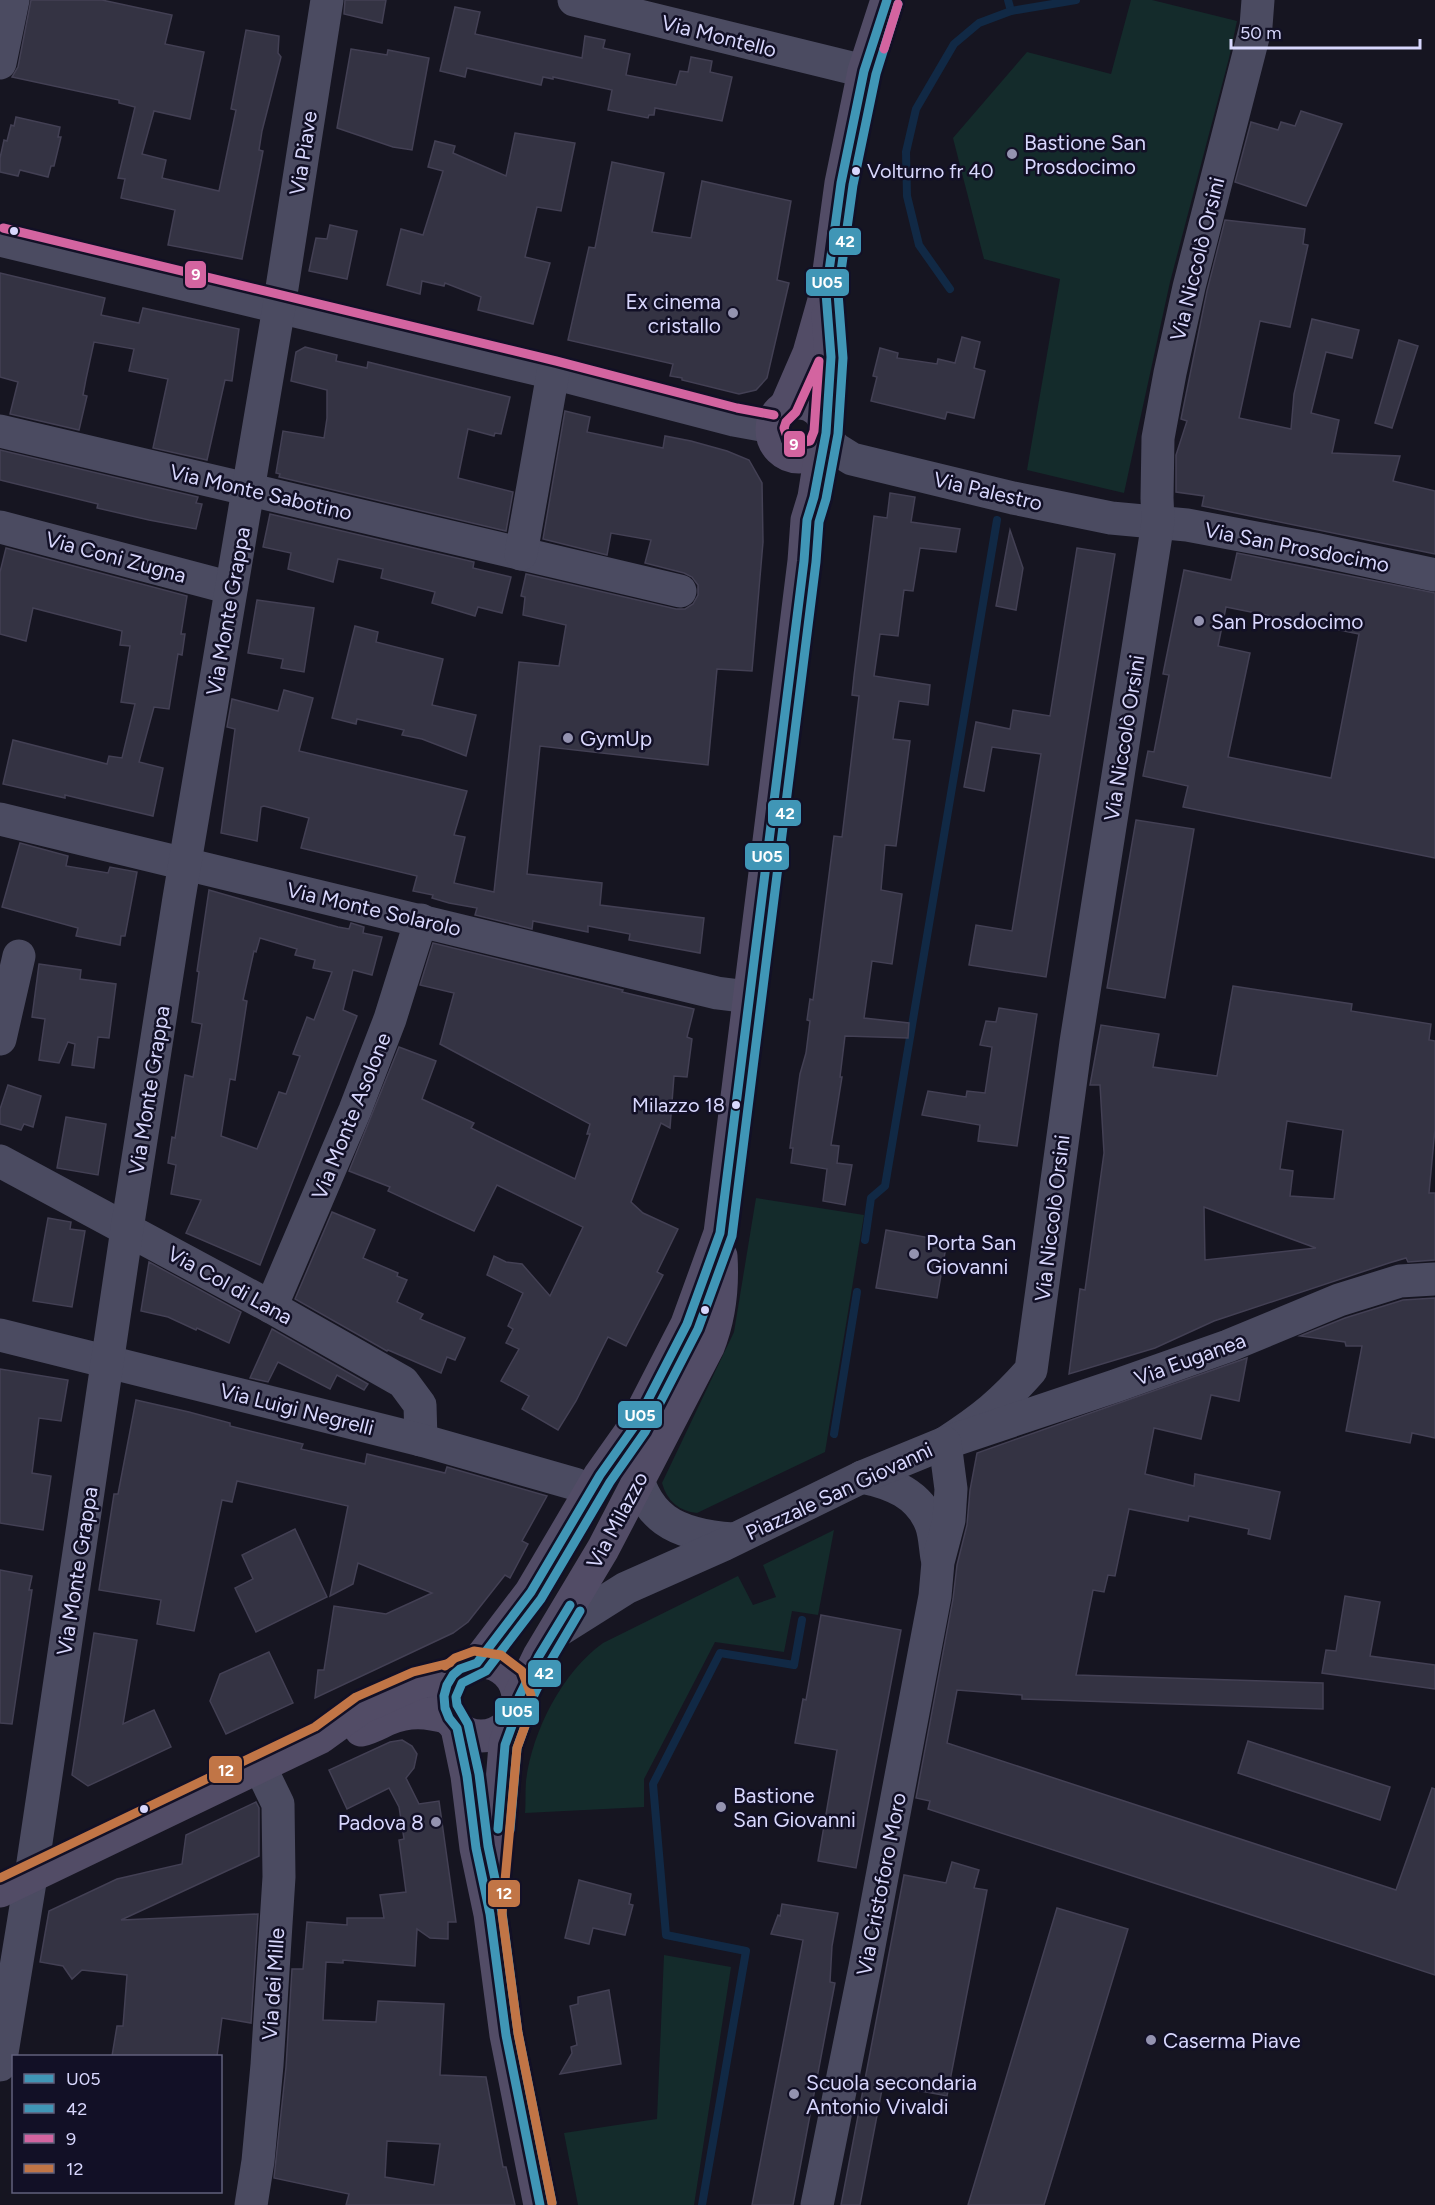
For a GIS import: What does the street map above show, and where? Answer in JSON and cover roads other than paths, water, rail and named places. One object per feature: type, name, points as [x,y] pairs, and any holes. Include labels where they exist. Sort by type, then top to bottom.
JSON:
[{"type":"main road","points":[[780,428],[809,353],[826,292],[841,183],[864,71],[887,0]]},
{"type":"main road","name":"Via Milazzo","points":[[553,1634],[603,1549],[638,1482],[716,1328],[721,1304],[723,1278],[720,1233],[748,997],[807,520],[814,497],[824,436],[831,357],[826,292]]},
{"type":"main road","name":"Via Palestro","points":[[795,403],[806,403],[815,407],[822,414],[824,436],[816,452],[799,457],[780,428],[795,403]]},
{"type":"main road","name":"Via Milazzo","points":[[780,428],[807,520]]},
{"type":"main road","name":"Via Milazzo","points":[[465,1669],[531,1592],[591,1492],[634,1427],[687,1324],[720,1233]]},
{"type":"main road","name":"Piazzale San Giovanni","points":[[490,1914],[505,1745],[516,1708],[539,1656],[553,1634]]},
{"type":"main road","points":[[0,1891],[321,1737],[361,1708],[417,1683],[487,1663],[505,1671],[517,1687],[516,1708],[505,1728],[487,1736],[468,1734],[453,1723],[419,1711],[404,1714],[372,1728],[321,1737]]},
{"type":"main road","points":[[465,1669],[447,1685],[444,1696],[445,1708],[453,1723],[467,1776],[476,1848],[490,1914],[506,2035],[540,2205]]},
{"type":"street","points":[[1,53],[13,0]]},
{"type":"street","name":"Via Piave","points":[[279,307],[327,0]]},
{"type":"street","name":"Via Montello","points":[[574,0],[864,71]]},
{"type":"street","name":"Via Niccolò Orsini","points":[[945,1443],[982,1420],[1031,1370],[1074,1053],[1158,522],[1158,438],[1189,287],[1256,26],[1258,0]]},
{"type":"street","name":"Via Palestro","points":[[0,240],[553,373],[694,411],[780,428]]},
{"type":"street","name":"Via Monte Grappa","points":[[0,2065],[31,1876],[127,1229],[185,864],[279,307]]},
{"type":"street","points":[[521,554],[553,373]]},
{"type":"street","name":"Via Monte Sabotino","points":[[0,431],[680,591]]},
{"type":"street","name":"Via Palestro","points":[[824,436],[836,449],[852,459],[1111,518],[1158,522]]},
{"type":"street","name":"Via San Prosdocimo","points":[[1158,522],[1187,525],[1314,549],[1435,575]]},
{"type":"street","name":"Via Coni Zugna","points":[[0,527],[231,588]]},
{"type":"street","name":"Via Monte Solarolo","points":[[0,819],[706,990],[748,997]]},
{"type":"street","name":"Via Monte Asolone","points":[[271,1308],[355,1110],[390,1019],[421,920]]},
{"type":"street","points":[[0,1039],[19,956]]},
{"type":"street","name":"Via Col di Lana","points":[[0,1161],[403,1382],[420,1405],[421,1440]]},
{"type":"street","name":"Via Euganea","points":[[945,1443],[1218,1350],[1340,1300],[1400,1281],[1435,1279]]},
{"type":"street","name":"Via Luigi Negrelli","points":[[0,1335],[421,1440],[568,1482],[591,1492]]},
{"type":"street","name":"Piazzale San Giovanni","points":[[634,1427],[632,1451],[638,1482],[657,1515],[669,1525],[699,1535],[733,1539]]},
{"type":"street","name":"Piazzale San Giovanni","points":[[553,1634],[626,1587],[862,1477],[945,1443]]},
{"type":"street","name":"Via Cristoforo Moro","points":[[817,2205],[865,1967],[935,1596],[938,1562],[949,1520],[951,1489],[945,1443]]},
{"type":"street","name":"Via Cristoforo Moro","points":[[862,1477],[886,1481],[908,1494],[920,1507],[932,1526],[938,1562]]},
{"type":"street","name":"Via dei Mille","points":[[251,2205],[258,2161],[267,2066],[279,1877],[278,1804],[260,1767]]},
{"type":"waterway","points":[[1008,0],[1011,11]]},
{"type":"waterway","points":[[950,289],[919,245],[907,196],[906,152],[916,109],[954,44],[979,23],[1011,11],[1076,0]]},
{"type":"waterway","points":[[865,1240],[871,1198],[885,1186],[997,520]]},
{"type":"waterway","points":[[834,1434],[857,1292]]},
{"type":"waterway","points":[[702,2205],[746,1951],[666,1935],[653,1784],[720,1653],[794,1665],[802,1620]]},
{"type":"place","name":"Bastione San Prosdocimo","points":[[1012,154]]},
{"type":"place","name":"Volturno fr 40","points":[[856,171]]},
{"type":"place","name":"Ex cinema cristallo","points":[[733,313]]},
{"type":"place","name":"San Prosdocimo","points":[[1199,621]]},
{"type":"place","name":"GymUp","points":[[568,738]]},
{"type":"place","name":"Milazzo 18","points":[[736,1105]]},
{"type":"place","name":"Porta San Giovanni","points":[[914,1254]]},
{"type":"place","name":"Bastione San Giovanni","points":[[721,1807]]},
{"type":"place","name":"Padova 8","points":[[436,1822]]},
{"type":"place","name":"Caserma Piave","points":[[1151,2040]]},
{"type":"place","name":"Scuola secondaria Antonio Vivaldi","points":[[794,2094]]}]
